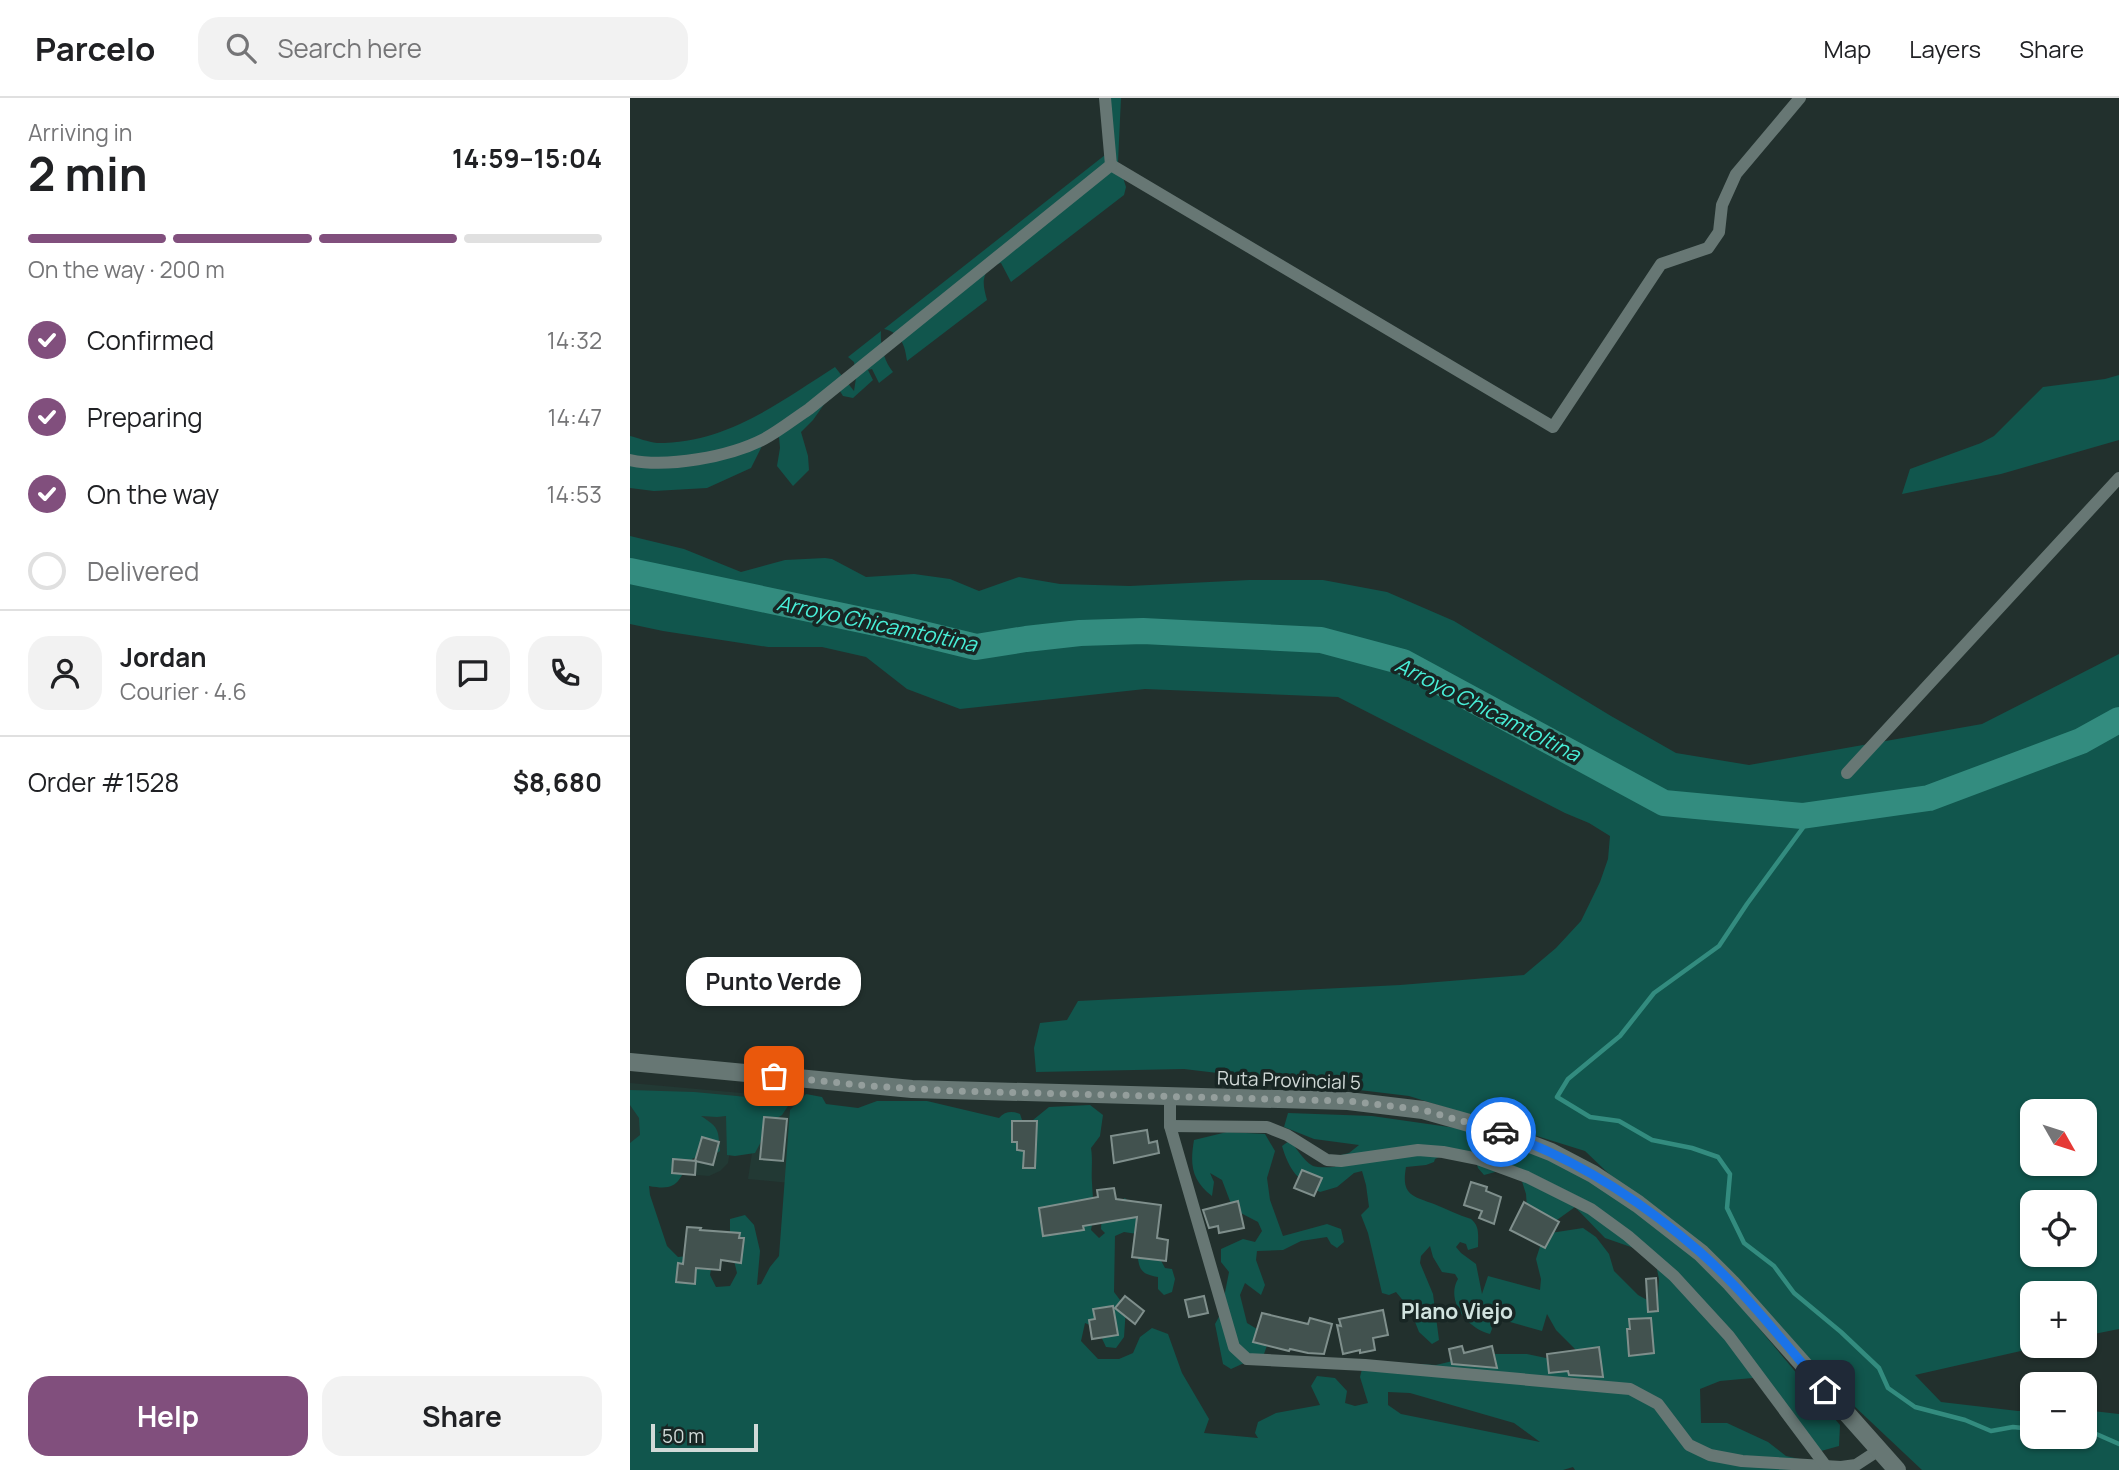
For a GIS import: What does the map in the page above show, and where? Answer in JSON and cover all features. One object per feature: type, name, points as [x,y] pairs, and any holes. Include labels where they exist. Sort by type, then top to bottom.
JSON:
[{"type":"main road","name":"Ruta Provincial 5","points":[[630,1062],[912,1089],[1348,1101],[1423,1110],[1494,1130],[1593,1174],[1638,1204],[1701,1253],[1731,1283],[1893,1469]]},
{"type":"street","points":[[1105,98],[1111,165]]},
{"type":"street","points":[[1111,165],[1553,427],[1661,264],[1708,248],[1718,232],[1722,205],[1736,174],[1800,98]]},
{"type":"street","points":[[630,460],[644,463],[710,458],[763,440],[809,409],[1111,165]]},
{"type":"street","points":[[1847,773],[2119,478]]},
{"type":"street","points":[[1170,1097],[1170,1125],[1234,1347],[1247,1359],[1365,1365],[1630,1389],[1658,1404],[1689,1445],[1710,1455],[1742,1461],[1841,1467],[1856,1465],[1879,1450]]},
{"type":"street","points":[[1170,1125],[1267,1127],[1287,1135],[1327,1160],[1341,1161],[1418,1150],[1443,1152],[1478,1159],[1527,1177],[1591,1209],[1628,1236],[1674,1276],[1728,1336],[1825,1465]]},
{"type":"shaded area","points":[[630,1083],[799,1098],[798,1185],[748,1179],[760,1100],[739,1096],[728,1163],[720,1171],[709,1176],[645,1171],[630,1310]]},
{"type":"green space","points":[[1109,98],[1121,98],[1118,162],[1126,187],[1124,195],[1011,282],[1001,263],[991,265],[984,282],[987,300],[907,361],[901,341],[894,333],[884,329],[1105,155]]},
{"type":"green space","points":[[881,331],[883,353],[893,372],[879,383],[872,369],[868,370],[873,380],[853,398],[843,396],[838,388],[835,389],[801,432],[809,470],[793,486],[777,466],[779,437],[763,444],[751,468],[707,488],[654,491],[630,488],[630,436],[657,443],[707,436],[751,419],[835,367],[854,391],[854,362],[848,357]]},
{"type":"green space","points":[[2119,375],[2119,440],[2001,474],[1902,494],[1910,469],[1994,436],[2043,387]]},
{"type":"green space","points":[[630,536],[684,549],[741,572],[785,560],[825,558],[866,577],[914,574],[950,579],[979,591],[1019,577],[1060,584],[1130,586],[1249,580],[1323,580],[1387,592],[1454,621],[1676,753],[1749,765],[1982,724],[2119,654],[2119,1329],[2097,1333],[2097,1281],[2020,1281],[2020,1351],[1915,1375],[1941,1402],[2020,1411],[2020,1449],[2097,1449],[2097,1411],[2119,1414],[2119,1470],[1922,1470],[1711,1271],[1840,1425],[1839,1446],[1821,1451],[1763,1377],[1720,1381],[1700,1389],[1701,1423],[1727,1423],[1768,1442],[1786,1456],[1849,1470],[1575,1470],[1573,1467],[1563,1470],[630,1470],[630,1143],[640,1135],[639,1118],[630,1105],[630,1090],[694,1092],[781,1100],[788,1106],[782,1115],[772,1121],[755,1153],[735,1156],[727,1155],[726,1116],[701,1116],[716,1129],[720,1151],[710,1157],[693,1158],[673,1185],[649,1186],[667,1246],[678,1257],[713,1258],[710,1275],[716,1287],[730,1286],[737,1273],[730,1244],[730,1219],[745,1215],[754,1225],[760,1251],[757,1285],[761,1284],[779,1256],[790,1110],[806,1094],[822,1097],[826,1104],[858,1108],[877,1101],[927,1101],[999,1118],[1006,1113],[1015,1112],[1020,1114],[1022,1129],[1049,1107],[1090,1105],[1103,1115],[1100,1136],[1091,1148],[1091,1230],[1099,1238],[1105,1233],[1101,1229],[1102,1211],[1125,1198],[1137,1211],[1137,1234],[1124,1232],[1115,1236],[1114,1292],[1126,1308],[1124,1337],[1116,1348],[1106,1347],[1097,1328],[1085,1323],[1081,1341],[1098,1359],[1119,1359],[1133,1353],[1140,1337],[1152,1328],[1168,1334],[1182,1373],[1209,1419],[1204,1433],[1258,1438],[1255,1433],[1258,1422],[1276,1413],[1320,1405],[1311,1386],[1317,1376],[1335,1378],[1347,1391],[1345,1403],[1355,1406],[1368,1403],[1360,1377],[1364,1361],[1436,1365],[1482,1354],[1527,1354],[1560,1361],[1584,1358],[1556,1330],[1547,1314],[1542,1331],[1489,1316],[1492,1329],[1490,1334],[1474,1326],[1457,1305],[1454,1296],[1458,1279],[1455,1274],[1442,1272],[1430,1246],[1421,1256],[1420,1263],[1433,1294],[1439,1340],[1432,1344],[1419,1332],[1410,1309],[1396,1292],[1389,1295],[1382,1293],[1361,1215],[1369,1207],[1362,1171],[1354,1173],[1337,1187],[1320,1192],[1295,1174],[1282,1146],[1289,1141],[1315,1167],[1335,1167],[1341,1155],[1349,1153],[1359,1145],[1314,1139],[1284,1127],[1288,1113],[1372,1116],[1463,1129],[1516,1149],[1542,1153],[1596,1183],[1695,1256],[1585,1151],[1409,1096],[1184,1069],[1036,1072],[1034,1048],[1040,1023],[1067,1020],[1078,1001],[1400,985],[1524,975],[1556,948],[1581,921],[1600,882],[1608,859],[1610,836],[1589,823],[1338,697],[1145,689],[960,709],[907,689],[866,657],[822,647],[768,647],[630,624]],"holes":[[[1455,1149],[1474,1154],[1478,1168],[1484,1175],[1510,1168],[1519,1172],[1527,1208],[1550,1225],[1575,1207],[1605,1238],[1654,1255],[1659,1279],[1658,1295],[1649,1301],[1638,1295],[1614,1271],[1609,1254],[1596,1237],[1583,1228],[1544,1234],[1536,1259],[1541,1279],[1540,1290],[1488,1276],[1482,1294],[1476,1264],[1456,1247],[1460,1242],[1466,1244],[1468,1250],[1478,1247],[1478,1232],[1474,1222],[1414,1196],[1405,1183],[1406,1167],[1426,1165]],[[1388,1392],[1410,1393],[1514,1423],[1540,1442],[1401,1414],[1388,1405]]]},
{"type":"green space","points":[[1227,1132],[1265,1134],[1275,1151],[1267,1178],[1270,1200],[1283,1236],[1327,1224],[1341,1229],[1344,1242],[1337,1248],[1327,1237],[1301,1241],[1283,1250],[1257,1251],[1256,1260],[1265,1285],[1261,1295],[1245,1283],[1240,1295],[1247,1323],[1270,1337],[1264,1354],[1231,1369],[1223,1364],[1215,1324],[1221,1313],[1229,1272],[1221,1262],[1221,1249],[1243,1239],[1255,1242],[1262,1231],[1258,1222],[1233,1209],[1222,1180],[1210,1173],[1214,1182],[1212,1196],[1205,1190],[1196,1178],[1192,1157],[1194,1140]]},
{"type":"green space","points":[[1137,1250],[1158,1255],[1165,1268],[1172,1269],[1175,1279],[1172,1292],[1164,1295],[1158,1289],[1158,1277],[1141,1269]]},
{"type":"building","points":[[764,1117],[787,1119],[783,1161],[760,1159]]},
{"type":"building","points":[[1012,1121],[1037,1121],[1035,1168],[1023,1168],[1024,1151],[1017,1150],[1017,1142],[1012,1142]]},
{"type":"building","points":[[1147,1130],[1149,1143],[1157,1141],[1159,1153],[1114,1163],[1111,1136]]},
{"type":"building","points":[[702,1137],[719,1142],[713,1165],[695,1161]]},
{"type":"building","points":[[673,1159],[696,1161],[695,1175],[672,1173]]},
{"type":"building","points":[[1302,1170],[1322,1178],[1314,1196],[1294,1188]]},
{"type":"building","points":[[1471,1182],[1487,1187],[1486,1191],[1501,1197],[1494,1224],[1479,1218],[1482,1211],[1464,1205]]},
{"type":"building","points":[[1114,1188],[1116,1199],[1161,1205],[1157,1238],[1168,1240],[1166,1261],[1132,1257],[1137,1217],[1083,1226],[1084,1230],[1043,1236],[1039,1208],[1098,1197],[1097,1190]]},
{"type":"building","points":[[1238,1201],[1244,1228],[1219,1233],[1218,1226],[1209,1228],[1203,1210]]},
{"type":"building","points":[[1524,1202],[1559,1222],[1545,1248],[1510,1230]]},
{"type":"building","points":[[687,1227],[740,1233],[739,1238],[744,1238],[741,1263],[721,1260],[720,1270],[696,1268],[695,1284],[676,1282],[678,1263],[683,1264]]},
{"type":"building","points":[[1656,1278],[1658,1311],[1648,1312],[1646,1279]]},
{"type":"building","points":[[1125,1296],[1144,1311],[1135,1324],[1115,1308]]},
{"type":"building","points":[[1204,1296],[1208,1313],[1189,1317],[1185,1300]]},
{"type":"building","points":[[1113,1306],[1118,1335],[1092,1339],[1089,1320],[1095,1319],[1093,1309]]},
{"type":"building","points":[[1383,1310],[1388,1335],[1373,1338],[1375,1350],[1343,1354],[1337,1325],[1341,1326],[1339,1319]]},
{"type":"building","points":[[1262,1313],[1308,1324],[1310,1318],[1332,1324],[1324,1354],[1289,1351],[1253,1342]]},
{"type":"building","points":[[1651,1318],[1654,1353],[1629,1356],[1629,1319]]},
{"type":"building","points":[[1462,1346],[1464,1353],[1492,1346],[1497,1368],[1452,1364],[1449,1349]]},
{"type":"building","points":[[1599,1347],[1603,1377],[1569,1375],[1568,1371],[1549,1373],[1547,1354]]},
{"type":"waterway","name":"Arroyo Chicamtoltina","points":[[630,571],[976,647],[1080,633],[1143,631],[1321,640],[1403,662],[1664,803],[1802,816],[1929,798],[2081,741],[2119,720]]},
{"type":"waterway","points":[[1813,814],[1719,946],[1654,993],[1620,1036],[1568,1079],[1557,1097],[1590,1117],[1619,1121],[1652,1140],[1692,1148],[1718,1157],[1730,1174],[1727,1208],[1744,1243],[1774,1266],[1794,1293],[1879,1368],[1888,1388],[1915,1407],[1965,1420],[1991,1431],[2020,1428]]},
{"type":"waterway","points":[[2097,1434],[2119,1444]]},
{"type":"way so far","points":[[774,1076],[869,1086],[997,1093],[1348,1101],[1423,1110],[1501,1132]]},
{"type":"place","name":"Punto Verde","points":[[774,1076]]},
{"type":"district","name":"Plano Viejo","points":[[1457,1311]]},
{"type":"route","points":[[1501,1132],[1593,1174],[1638,1204],[1701,1253],[1731,1283],[1825,1390]]}]
